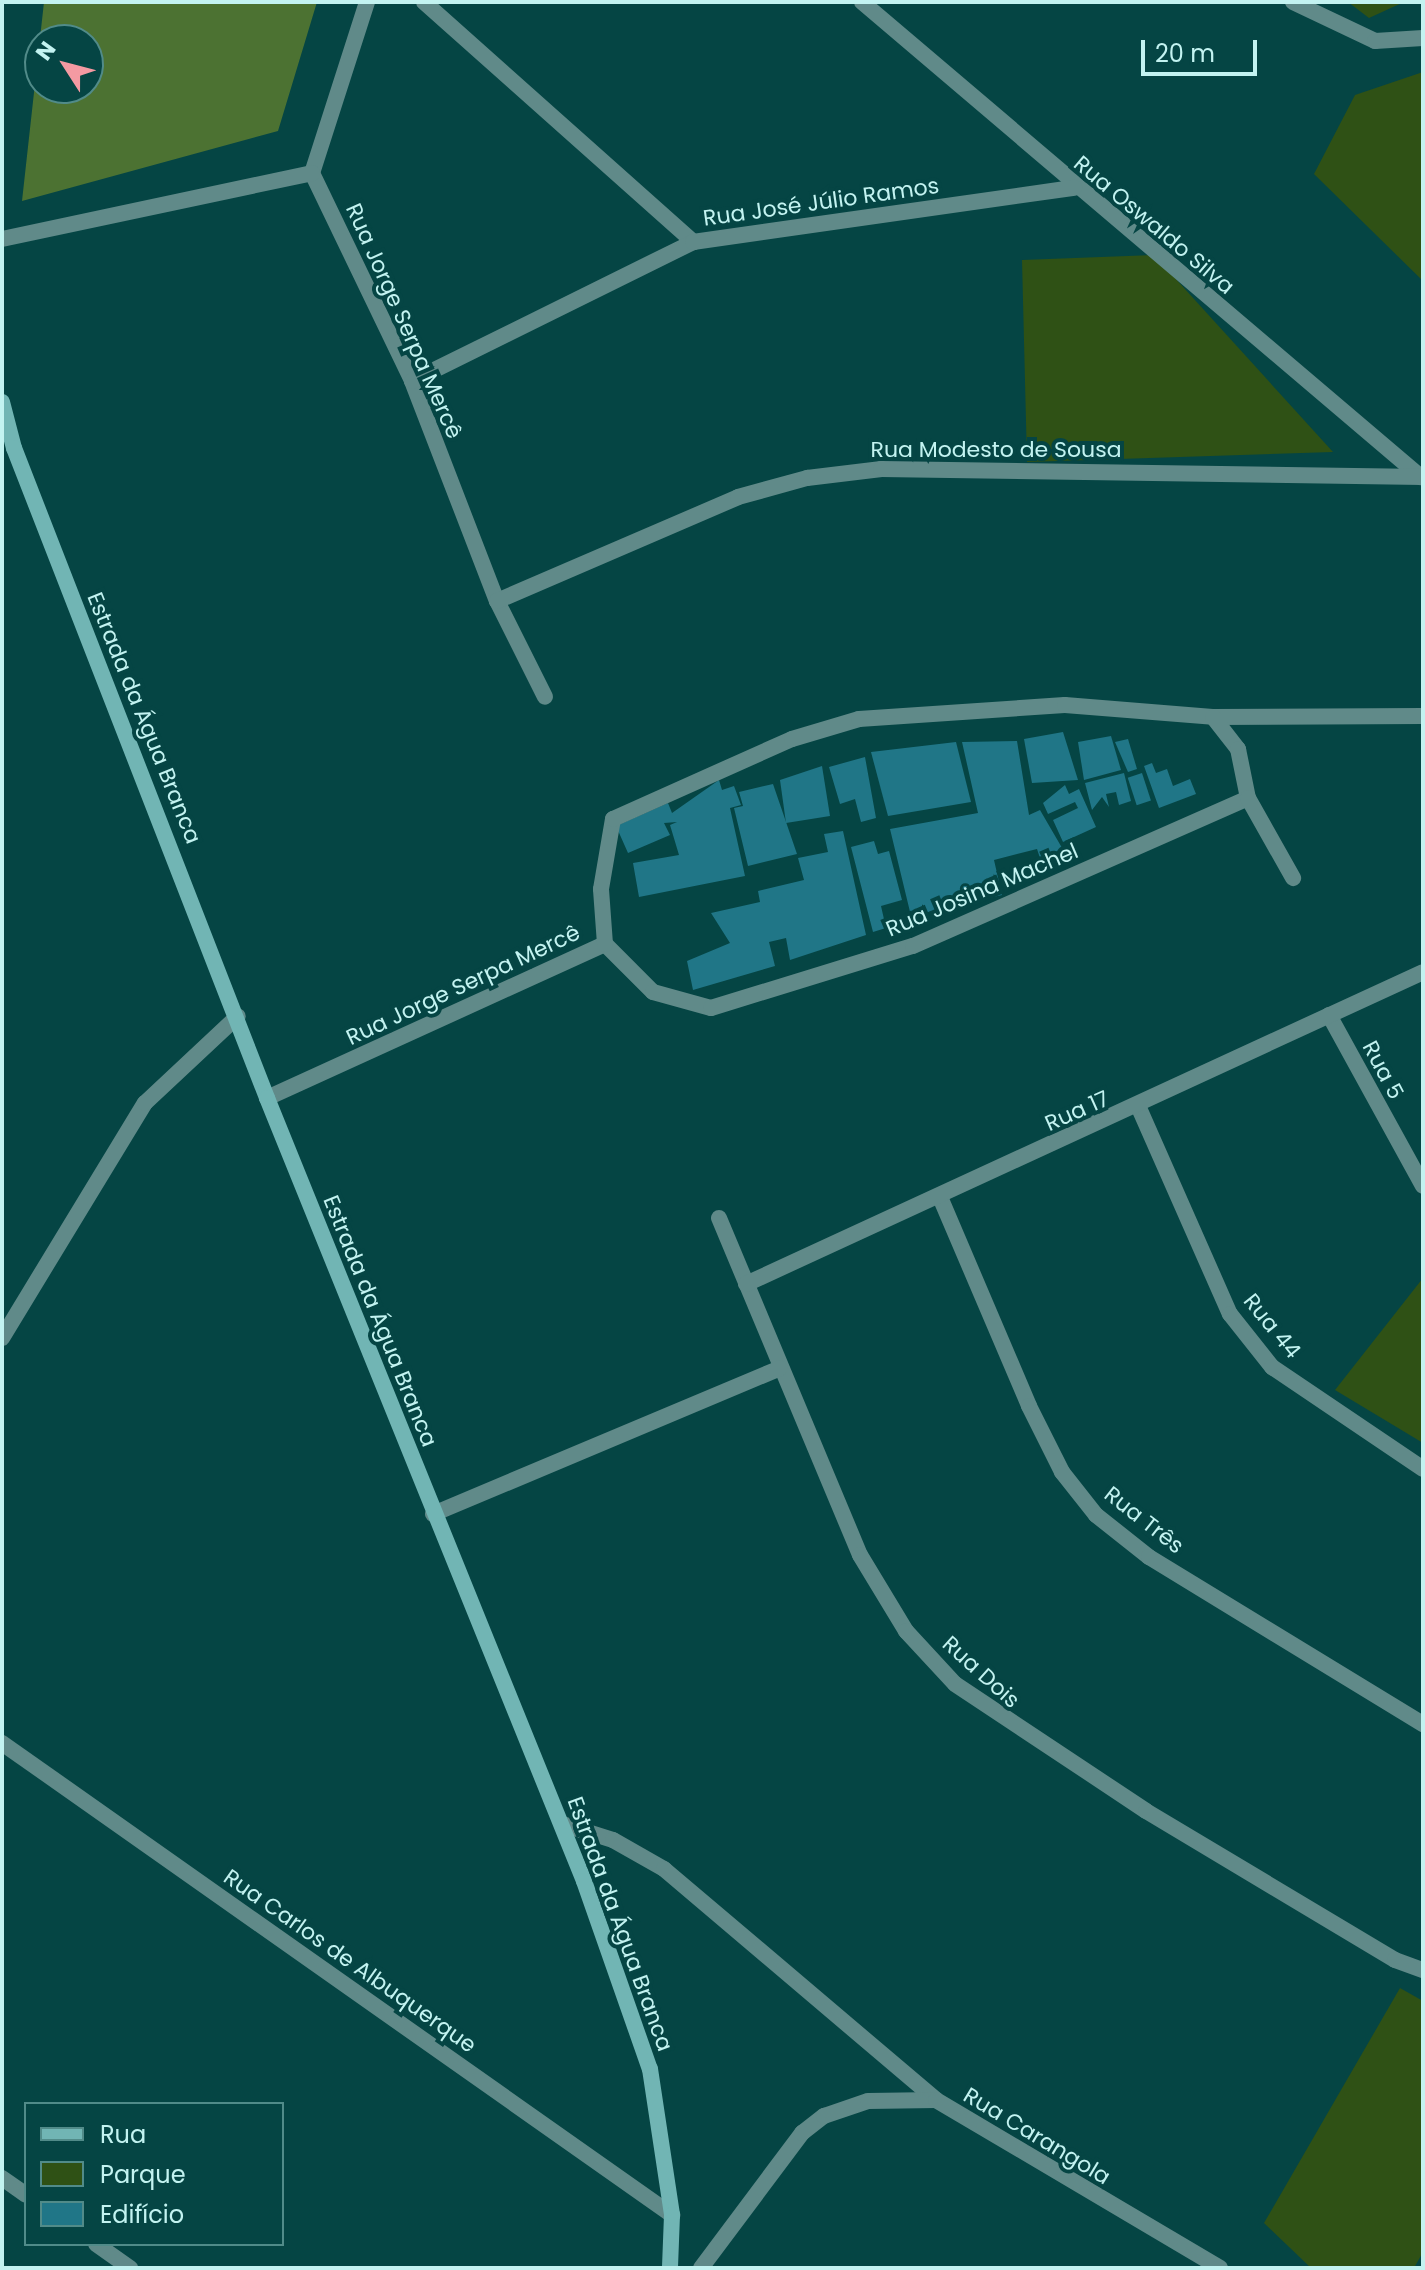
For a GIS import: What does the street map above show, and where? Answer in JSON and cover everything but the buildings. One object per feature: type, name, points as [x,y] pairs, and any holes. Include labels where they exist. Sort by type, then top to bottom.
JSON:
[{"type":"main road","name":"Estrada da Água Branca","points":[[2,402],[8,449],[238,1016],[267,1098],[433,1514],[562,1824],[650,2069],[672,2215],[670,2268]]},
{"type":"street","points":[[2,239],[312,173],[367,2]]},
{"type":"street","points":[[424,2],[693,242]]},
{"type":"street","name":"Rua Oswaldo Silva","points":[[862,2],[1074,188],[1422,477]]},
{"type":"street","points":[[1293,2],[1375,41],[1423,38]]},
{"type":"street","name":"Rua Jorge Serpa Mercê","points":[[312,173],[412,381],[497,601],[545,697]]},
{"type":"street","name":"Rua José Júlio Ramos","points":[[412,381],[693,242],[1074,188]]},
{"type":"street","name":"Rua Modesto de Sousa","points":[[497,601],[738,497],[807,478],[881,469],[1422,477]]},
{"type":"street","name":"Rua Jorge Serpa Mercê","points":[[267,1098],[605,944],[601,889],[613,819],[792,739],[859,719],[1065,705],[1213,717]]},
{"type":"street","points":[[1213,717],[1423,716]]},
{"type":"street","points":[[1213,717],[1238,749],[1248,798],[1293,878]]},
{"type":"street","name":"Rua Josina Machel","points":[[605,944],[653,992],[711,1008],[913,946],[1248,798]]},
{"type":"street","name":"Rua 17","points":[[746,1284],[1139,1108],[1423,972]]},
{"type":"street","name":"Rua 5","points":[[1329,1015],[1423,1186]]},
{"type":"street","points":[[2,1338],[145,1103],[238,1016]]},
{"type":"street","name":"Rua 44","points":[[1139,1108],[1230,1314],[1272,1367],[1423,1469]]},
{"type":"street","name":"Rua Três","points":[[940,1197],[1029,1406],[1062,1472],[1096,1515],[1149,1557],[1423,1724]]},
{"type":"street","name":"Rua Dois","points":[[719,1218],[860,1555],[906,1631],[955,1684],[1146,1811],[1395,1960],[1423,1970]]},
{"type":"street","points":[[433,1514],[780,1368]]},
{"type":"street","name":"Rua Carlos de Albuquerque","points":[[2,1743],[672,2215]]},
{"type":"street","points":[[562,1824],[613,1840],[664,1869],[936,2100]]},
{"type":"street","name":"Rua Carangola","points":[[701,2268],[802,2133],[824,2116],[868,2101],[936,2100],[1216,2267]]},
{"type":"street","points":[[2,2178],[24,2194]]},
{"type":"street","points":[[99,2246],[130,2268]]},
{"type":"green space","points":[[44,2],[317,2],[278,131],[22,201],[33,104],[104,104],[104,24],[42,24]]},
{"type":"green space","points":[[1348,2],[1404,2],[1369,18]]},
{"type":"green space","points":[[1423,72],[1423,281],[1314,174],[1355,95]]},
{"type":"green space","points":[[1154,255],[1333,452],[1027,462],[1022,260]]},
{"type":"green space","points":[[1423,1278],[1423,1443],[1335,1390]]},
{"type":"green space","points":[[1400,1988],[1423,2001],[1423,2252],[1414,2268],[1311,2268],[1264,2223]]}]
